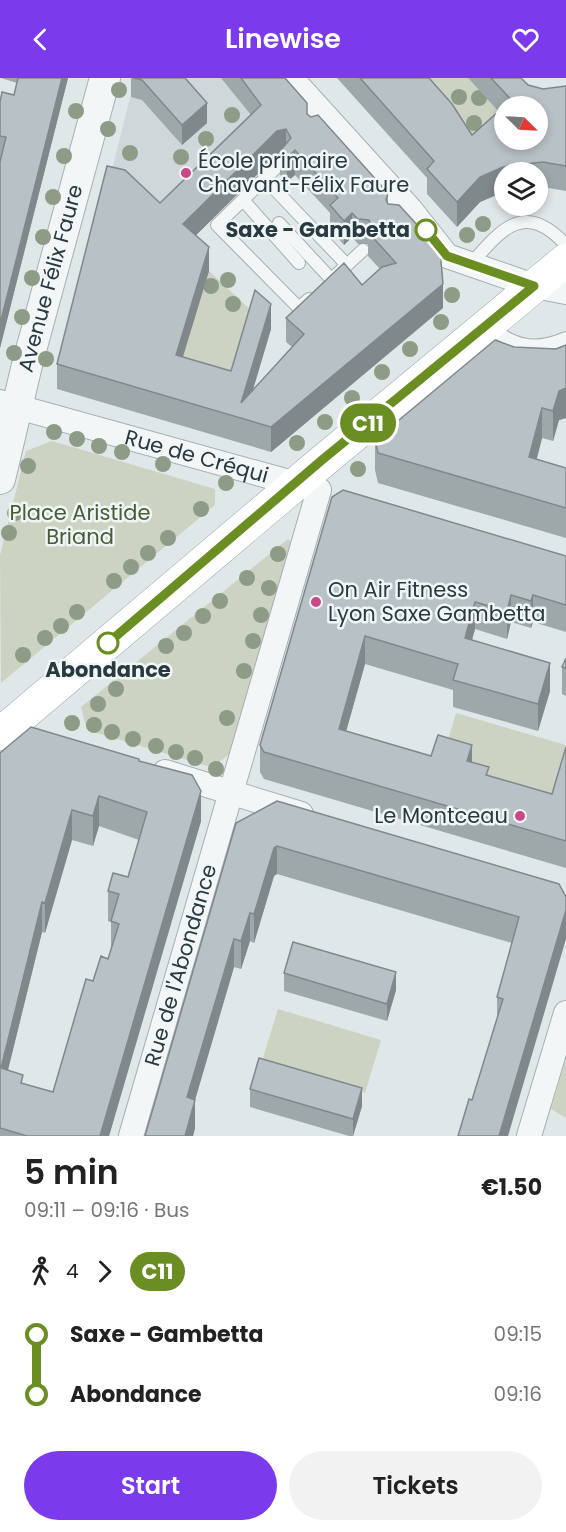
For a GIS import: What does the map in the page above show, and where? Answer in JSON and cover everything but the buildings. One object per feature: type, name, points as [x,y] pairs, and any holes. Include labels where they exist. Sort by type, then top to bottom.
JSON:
[{"type":"main road","points":[[11,726],[318,490],[487,326],[566,260]]},
{"type":"street","name":"Avenue Félix Faure","points":[[0,479],[9,405],[105,78]]},
{"type":"street","points":[[291,78],[323,124],[404,214],[447,256],[534,286],[566,292]]},
{"type":"street","name":"Rue de Créqui","points":[[9,405],[318,490]]},
{"type":"street","points":[[231,793],[318,490]]},
{"type":"street","points":[[144,766],[319,819]]},
{"type":"street","name":"Rue de l'Abondance","points":[[130,1136],[231,793]]},
{"type":"street","points":[[530,1136],[566,1013]]},
{"type":"lane","points":[[283,161],[217,225],[299,308],[363,250]]},
{"type":"lane","points":[[265,178],[347,265]]},
{"type":"lane","points":[[243,200],[299,263]]},
{"type":"lane","points":[[471,264],[501,232],[515,224],[531,221],[543,224],[566,245]]},
{"type":"lane","points":[[279,223],[323,287]]},
{"type":"lane","points":[[487,326],[506,339],[538,347],[566,338]]},
{"type":"shaded area","name":"École primaire Chavant-Félix Faure","points":[[135,78],[263,78],[308,127],[183,248],[107,190]]},
{"type":"green space","points":[[406,78],[468,78],[494,106],[494,129],[473,153]]},
{"type":"green space","points":[[209,271],[255,314],[231,395],[176,379]]},
{"type":"green space","name":"Place Aristide Briand","points":[[52,441],[215,489],[215,505],[1,683],[0,555],[26,451]]},
{"type":"green space","points":[[288,539],[293,543],[234,750],[218,763],[207,766],[87,730],[81,707]]},
{"type":"green space","points":[[456,713],[566,745],[546,815],[443,757]]},
{"type":"green space","points":[[278,1009],[381,1040],[365,1093],[262,1061]]},
{"type":"green space","points":[[566,1059],[566,1118],[551,1109]]},
{"type":"bus line","name":"C11","points":[[108,643],[322,460],[534,286],[447,256],[426,230]]},
{"type":"place","name":"École primaire Chavant-Félix Faure","points":[[186,173]]},
{"type":"place","name":"Saxe - Gambetta","points":[[426,230]]},
{"type":"place","name":"On Air Fitness Lyon Saxe Gambetta","points":[[316,602]]},
{"type":"place","name":"Abondance","points":[[108,643]]},
{"type":"place","name":"Le Montceau","points":[[520,816]]}]
